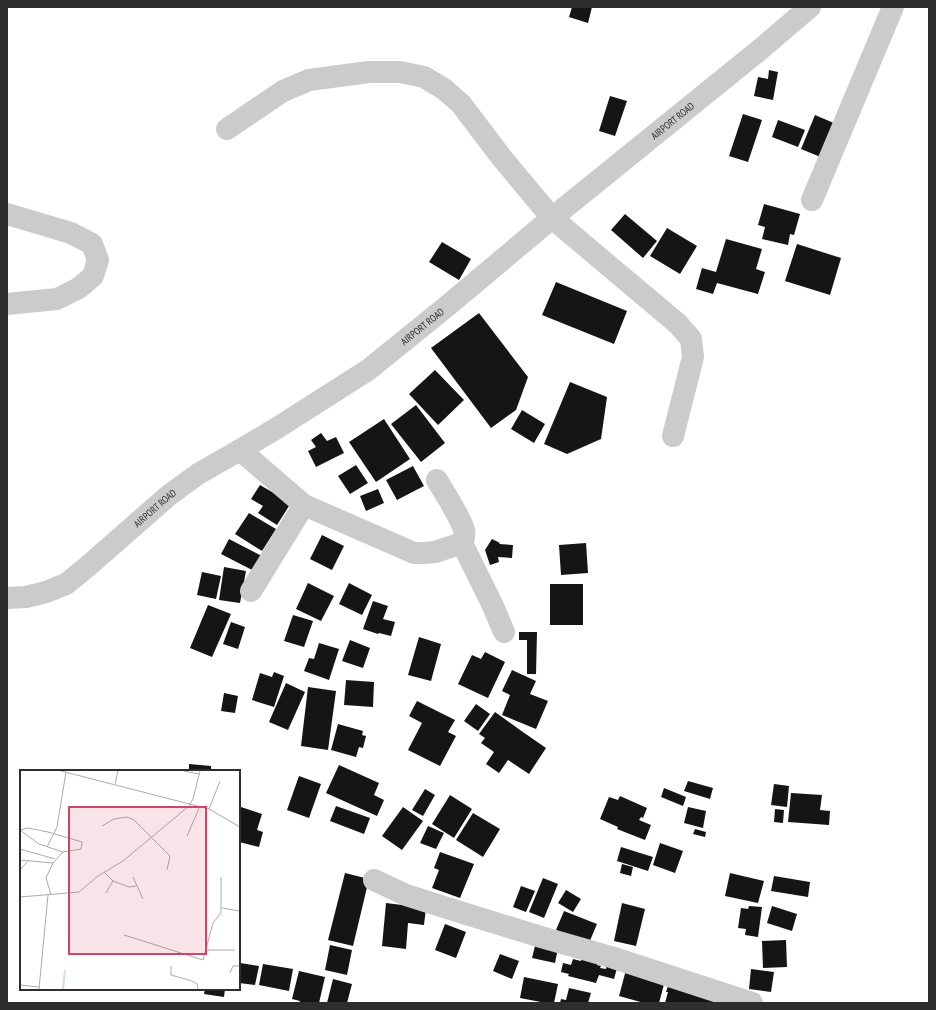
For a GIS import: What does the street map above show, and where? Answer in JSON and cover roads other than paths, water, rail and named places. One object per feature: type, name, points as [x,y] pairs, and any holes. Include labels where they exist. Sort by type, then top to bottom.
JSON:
[{"type":"street","name":"AIRPORT ROAD","points":[[7,598],[26,597],[46,592],[66,584],[87,568],[168,496],[198,474],[277,428],[368,370],[552,218],[756,53],[810,7]]},
{"type":"street","points":[[812,200],[893,7]]},
{"type":"street","points":[[227,129],[283,91],[309,80],[369,72],[400,72],[424,77],[444,89],[461,104],[502,158],[552,218],[678,324],[691,339],[693,357],[673,436]]},
{"type":"street","points":[[7,214],[71,233],[92,244],[98,260],[93,276],[79,288],[57,299],[7,304]]},
{"type":"street","points":[[240,450],[304,505],[414,553],[435,552],[462,543]]},
{"type":"street","points":[[437,480],[459,519],[464,531],[462,543],[504,632]]},
{"type":"street","points":[[251,591],[304,505]]},
{"type":"street","points":[[374,880],[406,895],[433,904],[618,960],[752,1003]]}]
